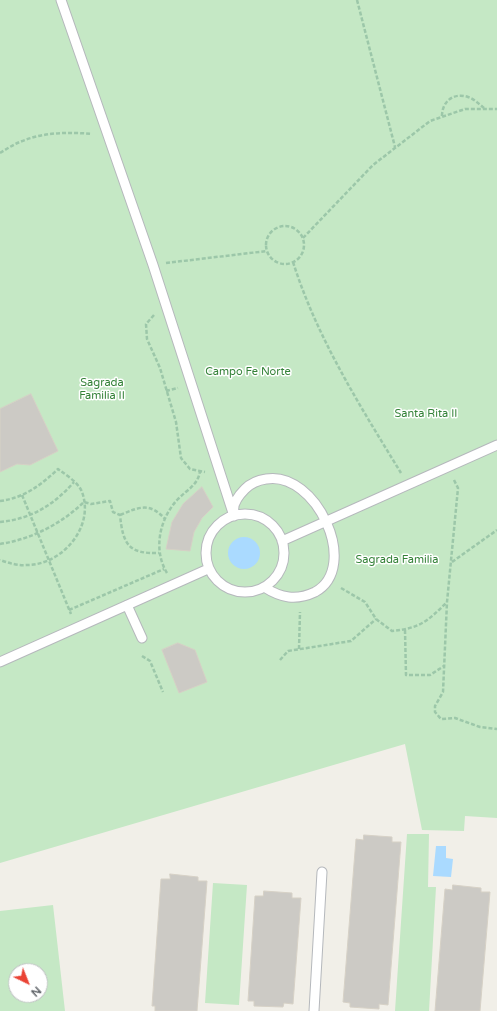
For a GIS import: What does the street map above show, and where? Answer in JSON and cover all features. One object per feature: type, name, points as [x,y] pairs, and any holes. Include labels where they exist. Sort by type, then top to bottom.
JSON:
[{"type":"lane","points":[[61,0],[166,303],[234,516]]},
{"type":"lane","points":[[282,541],[497,445]]},
{"type":"lane","points":[[234,516],[233,507],[239,495],[249,486],[261,480],[274,477],[288,480],[306,492],[326,522],[335,554],[333,568],[327,581],[317,591],[304,597],[290,598],[276,595],[264,587]]},
{"type":"lane","points":[[246,514],[259,517],[269,523],[278,532],[282,541],[284,559],[281,569],[274,579],[264,587],[252,592],[238,592],[226,588],[215,580],[208,569],[205,556],[207,542],[213,530],[222,521],[234,516],[246,514]]},
{"type":"lane","points":[[0,662],[208,569]]},
{"type":"lane","points":[[127,605],[142,638]]},
{"type":"lane","points":[[314,1011],[322,872]]},
{"type":"path","points":[[357,0],[395,147]]},
{"type":"path","points":[[442,116],[442,109],[446,102],[459,96],[467,97],[484,108]]},
{"type":"path","points":[[303,238],[373,166],[395,147],[430,121],[465,109],[497,109]]},
{"type":"path","points":[[0,153],[25,140],[49,134],[78,132],[109,136]]},
{"type":"path","points":[[282,226],[294,228],[303,238],[303,251],[300,256],[292,262],[284,264],[279,263],[270,256],[267,251],[267,238],[271,233],[282,226]]},
{"type":"path","points":[[153,265],[267,251]]},
{"type":"path","points":[[292,262],[302,291],[350,391],[409,485]]},
{"type":"path","points":[[166,303],[146,324],[147,338],[160,368],[176,422],[181,458],[190,469],[221,476]]},
{"type":"path","points":[[448,467],[458,488],[447,602],[443,692],[435,706],[437,716],[441,719],[454,718],[480,727],[497,729]]},
{"type":"path","points":[[0,501],[22,495],[42,483],[58,469],[74,482],[82,491],[84,502],[84,519],[78,534],[66,549],[49,560],[28,565],[16,565],[0,560]]},
{"type":"path","points":[[173,584],[164,569],[159,553],[160,537],[165,519],[177,500],[199,480],[200,471]]},
{"type":"path","points":[[0,522],[30,515],[55,501],[74,482]]},
{"type":"path","points":[[22,495],[77,627]]},
{"type":"path","points":[[84,502],[91,504],[110,501],[113,512],[120,515],[133,510],[148,507],[158,511],[165,519]]},
{"type":"path","points":[[0,544],[38,533],[64,519],[84,502]]},
{"type":"path","points":[[120,515],[121,529],[126,540],[134,551],[143,553],[159,553]]},
{"type":"path","points":[[452,562],[497,530]]},
{"type":"path","points":[[69,610],[164,569]]},
{"type":"path","points":[[341,588],[365,602],[376,619],[392,631],[414,628],[432,617],[447,602]]},
{"type":"path","points":[[299,649],[300,610]]},
{"type":"path","points":[[280,660],[288,651],[351,641],[376,619]]},
{"type":"path","points":[[405,630],[406,675],[430,675],[444,666]]},
{"type":"path","points":[[142,656],[150,661],[163,692]]},
{"type":"green space","name":"Campo Fe Norte","points":[[0,0],[497,0],[497,818],[465,816],[464,831],[422,830],[405,744],[0,863]]},
{"type":"green space","points":[[407,834],[429,834],[428,887],[436,887],[429,1011],[395,1011]]},
{"type":"green space","points":[[213,883],[247,885],[239,1005],[205,1003]]},
{"type":"green space","points":[[53,905],[65,1011],[0,1011],[0,911]]},
{"type":"water","points":[[241,537],[247,537],[256,541],[260,553],[256,565],[247,569],[241,569],[232,565],[228,556],[228,550],[232,541]]},
{"type":"water","points":[[436,846],[446,846],[446,858],[453,859],[451,877],[433,876]]},
{"type":"building","points":[[31,394],[58,451],[30,465],[17,464],[0,472],[0,409]]},
{"type":"building","points":[[202,487],[213,507],[202,518],[194,532],[190,551],[166,549],[172,522],[183,504]]},
{"type":"building","points":[[178,643],[195,650],[207,682],[179,693],[162,650]]},
{"type":"building","points":[[364,835],[392,837],[392,842],[401,842],[388,1005],[379,1004],[379,1009],[350,1007],[350,1003],[343,1002],[356,839],[363,840]]},
{"type":"building","points":[[170,874],[198,877],[198,881],[207,881],[197,1011],[155,1011],[155,1006],[152,1006],[161,879],[170,879]]},
{"type":"building","points":[[453,885],[481,888],[481,892],[490,892],[480,1011],[435,1011],[445,889],[452,890]]},
{"type":"building","points":[[264,891],[292,893],[292,898],[301,898],[293,1004],[284,1003],[283,1007],[254,1006],[254,1001],[248,1001],[255,896],[263,896]]},
{"type":"park label","name":"Sagrada Familia II","points":[[102,389]]},
{"type":"park label","name":"Santa Rita II","points":[[426,414]]},
{"type":"park label","name":"Sagrada Familia","points":[[397,560]]}]
